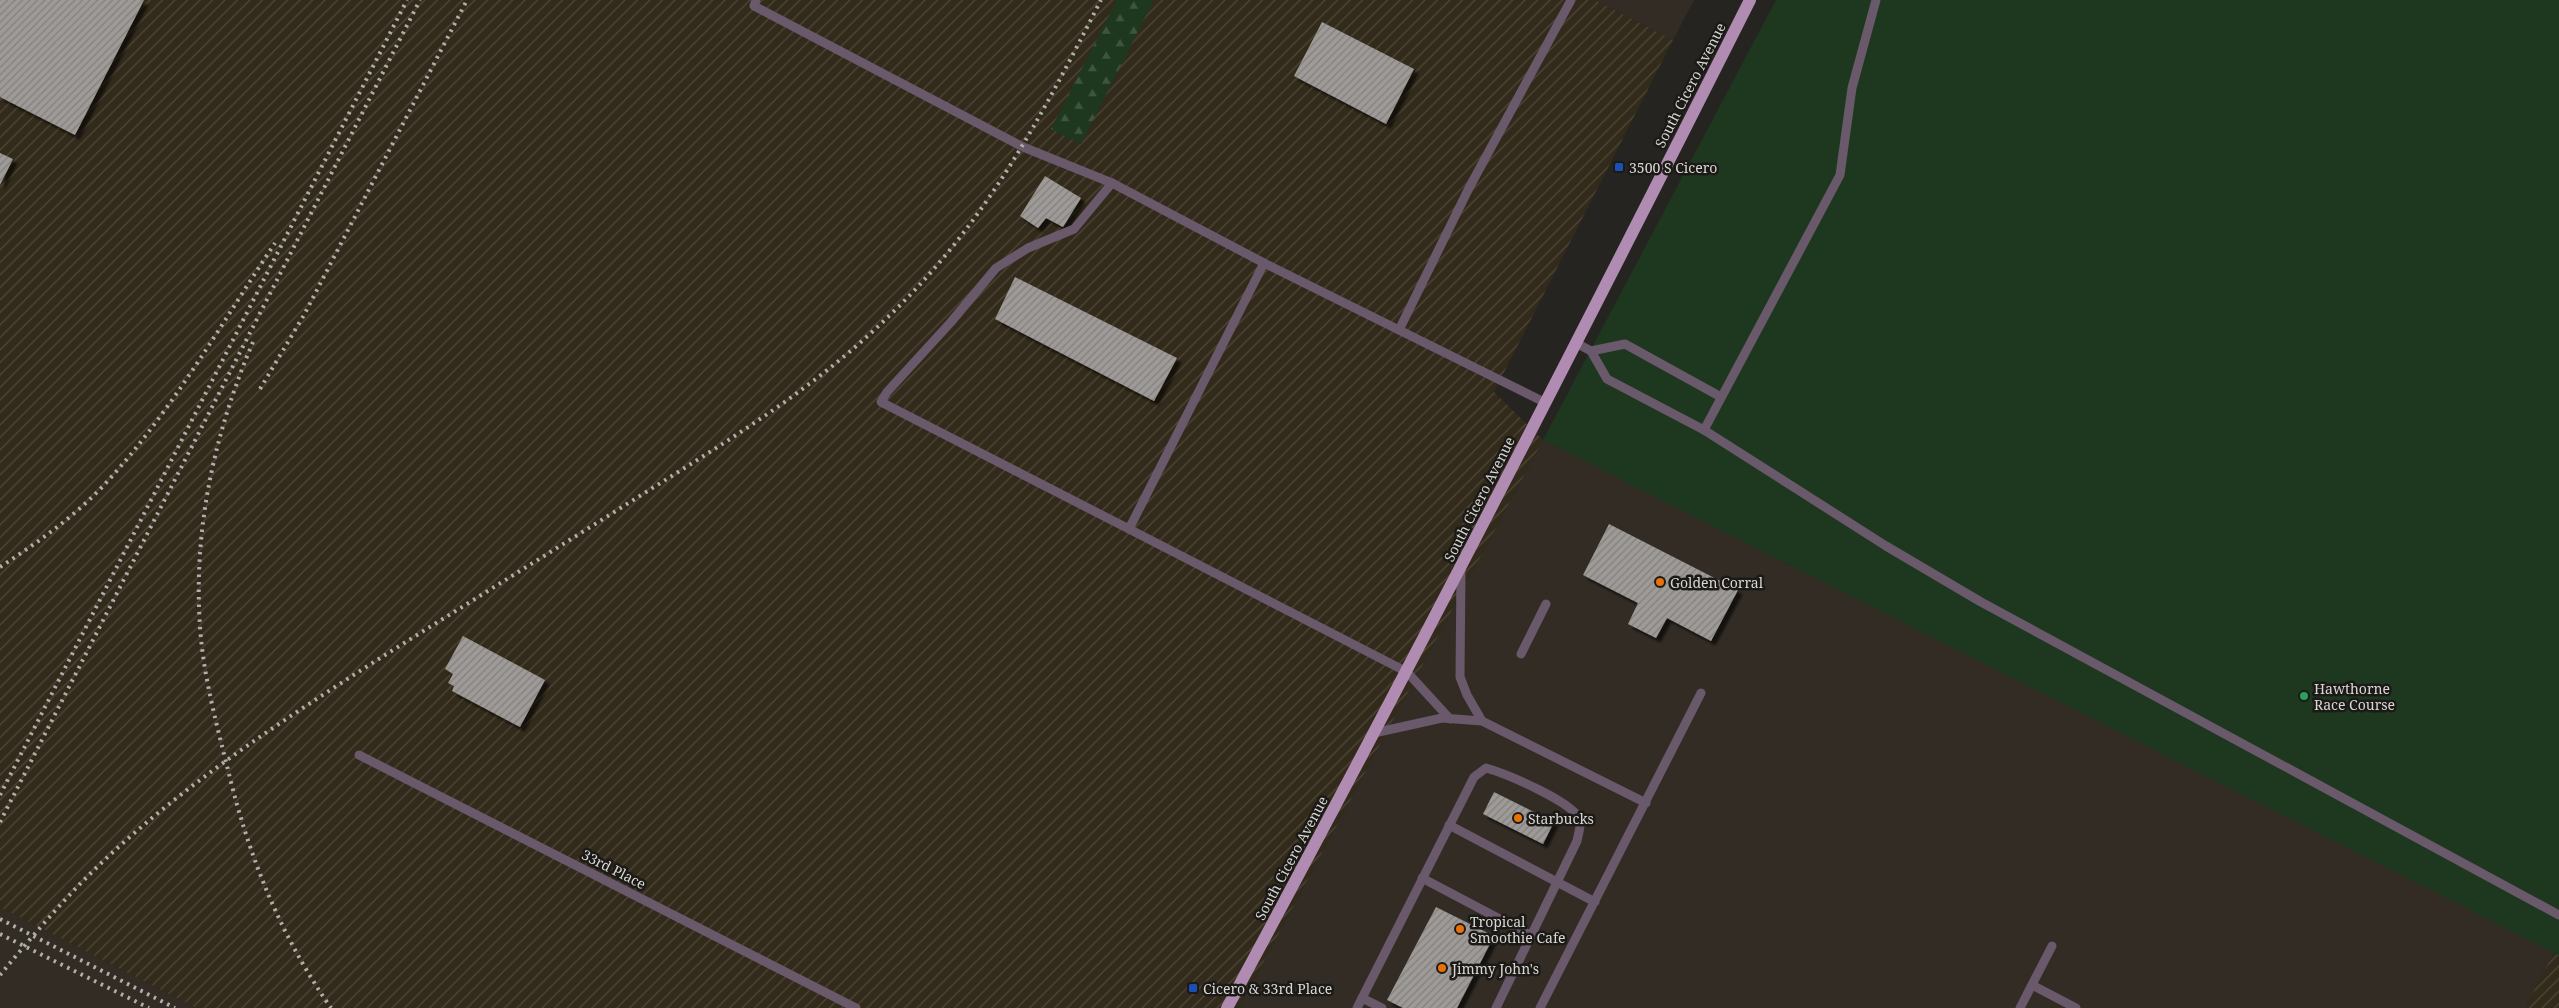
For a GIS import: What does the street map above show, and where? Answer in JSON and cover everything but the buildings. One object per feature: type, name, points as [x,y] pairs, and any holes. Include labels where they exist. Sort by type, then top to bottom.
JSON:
[{"type":"main road","name":"South Cicero Avenue","points":[[1227,1008],[1461,568],[1750,0]]},
{"type":"lane","points":[[756,0],[754,6],[1023,147],[1112,183],[1264,264],[1546,403]]},
{"type":"lane","points":[[1399,330],[1469,188],[1571,0]]},
{"type":"lane","points":[[1704,430],[1840,175],[1852,88],[1876,0]]},
{"type":"lane","points":[[1112,183],[1074,229],[1028,248],[996,268],[951,322],[887,392],[882,402],[1407,672],[1450,718]]},
{"type":"lane","points":[[1129,529],[1264,264]]},
{"type":"lane","points":[[1576,343],[1591,351],[1607,379],[1704,430],[1886,546],[2028,629],[2559,914]]},
{"type":"lane","points":[[1591,351],[1625,344],[1721,397]]},
{"type":"lane","points":[[1461,568],[1460,677],[1467,695],[1482,721]]},
{"type":"lane","points":[[1520,654],[1546,604]]},
{"type":"lane","points":[[1540,1008],[1701,693]]},
{"type":"lane","points":[[1374,733],[1450,718],[1482,721],[1646,803]]},
{"type":"lane","name":"33rd Place","points":[[359,755],[856,1008]]},
{"type":"lane","points":[[1356,1008],[1474,778],[1486,768],[1503,773],[1556,800],[1572,809],[1580,820],[1577,841],[1558,884],[1496,1008]]},
{"type":"lane","points":[[1449,825],[1595,902]]},
{"type":"lane","points":[[1422,878],[1532,936]]},
{"type":"lane","points":[[2020,1008],[2052,946]]},
{"type":"lane","points":[[2032,985],[2076,1008]]},
{"type":"lane","points":[[1362,998],[1382,1008]]},
{"type":"shaded area","points":[[0,0],[1595,0],[1673,40],[1494,392],[1543,440],[1239,1008],[196,1008],[0,907]]},
{"type":"shaded area","points":[[1595,0],[1694,0],[1673,40]]},
{"type":"shaded area","points":[[1543,440],[2554,952],[2525,1008],[1239,1008]]},
{"type":"shaded area","points":[[0,907],[196,1008],[0,1008]]},
{"type":"shaded area","points":[[2554,952],[2559,955],[2559,1008],[2525,1008]]},
{"type":"green space","points":[[1117,0],[1154,0],[1081,144],[1051,129]]},
{"type":"green space","name":"Hawthorne Race Course","points":[[1776,0],[2559,0],[2559,955],[1543,440]]},
{"type":"railway","points":[[0,795],[407,0]]},
{"type":"railway","points":[[0,822],[420,0]]},
{"type":"railway","points":[[260,389],[304,315],[467,0]]},
{"type":"railway","points":[[0,975],[79,885],[113,852],[149,820],[225,761],[385,655],[763,417],[828,370],[859,344],[924,280],[955,244],[983,206],[1033,127],[1101,0]]},
{"type":"railway","points":[[0,567],[68,519],[104,485],[128,457],[173,398],[275,243]]},
{"type":"railway","points":[[253,342],[226,416],[208,492],[199,570],[202,648],[224,755],[236,802],[256,864],[296,952],[331,1008]]},
{"type":"railway","points":[[0,919],[175,1008]]},
{"type":"railway","points":[[0,934],[149,1008]]},
{"type":"place","name":"3500 S Cicero","points":[[1619,167]]},
{"type":"place","name":"Golden Corral","points":[[1660,582]]},
{"type":"place","name":"Hawthorne Race Course","points":[[2304,696]]},
{"type":"place","name":"Starbucks","points":[[1518,818]]},
{"type":"place","name":"Tropical Smoothie Cafe","points":[[1460,929]]},
{"type":"place","name":"Jimmy John's","points":[[1442,968]]},
{"type":"place","name":"Cicero & 33rd Place","points":[[1193,988]]}]
